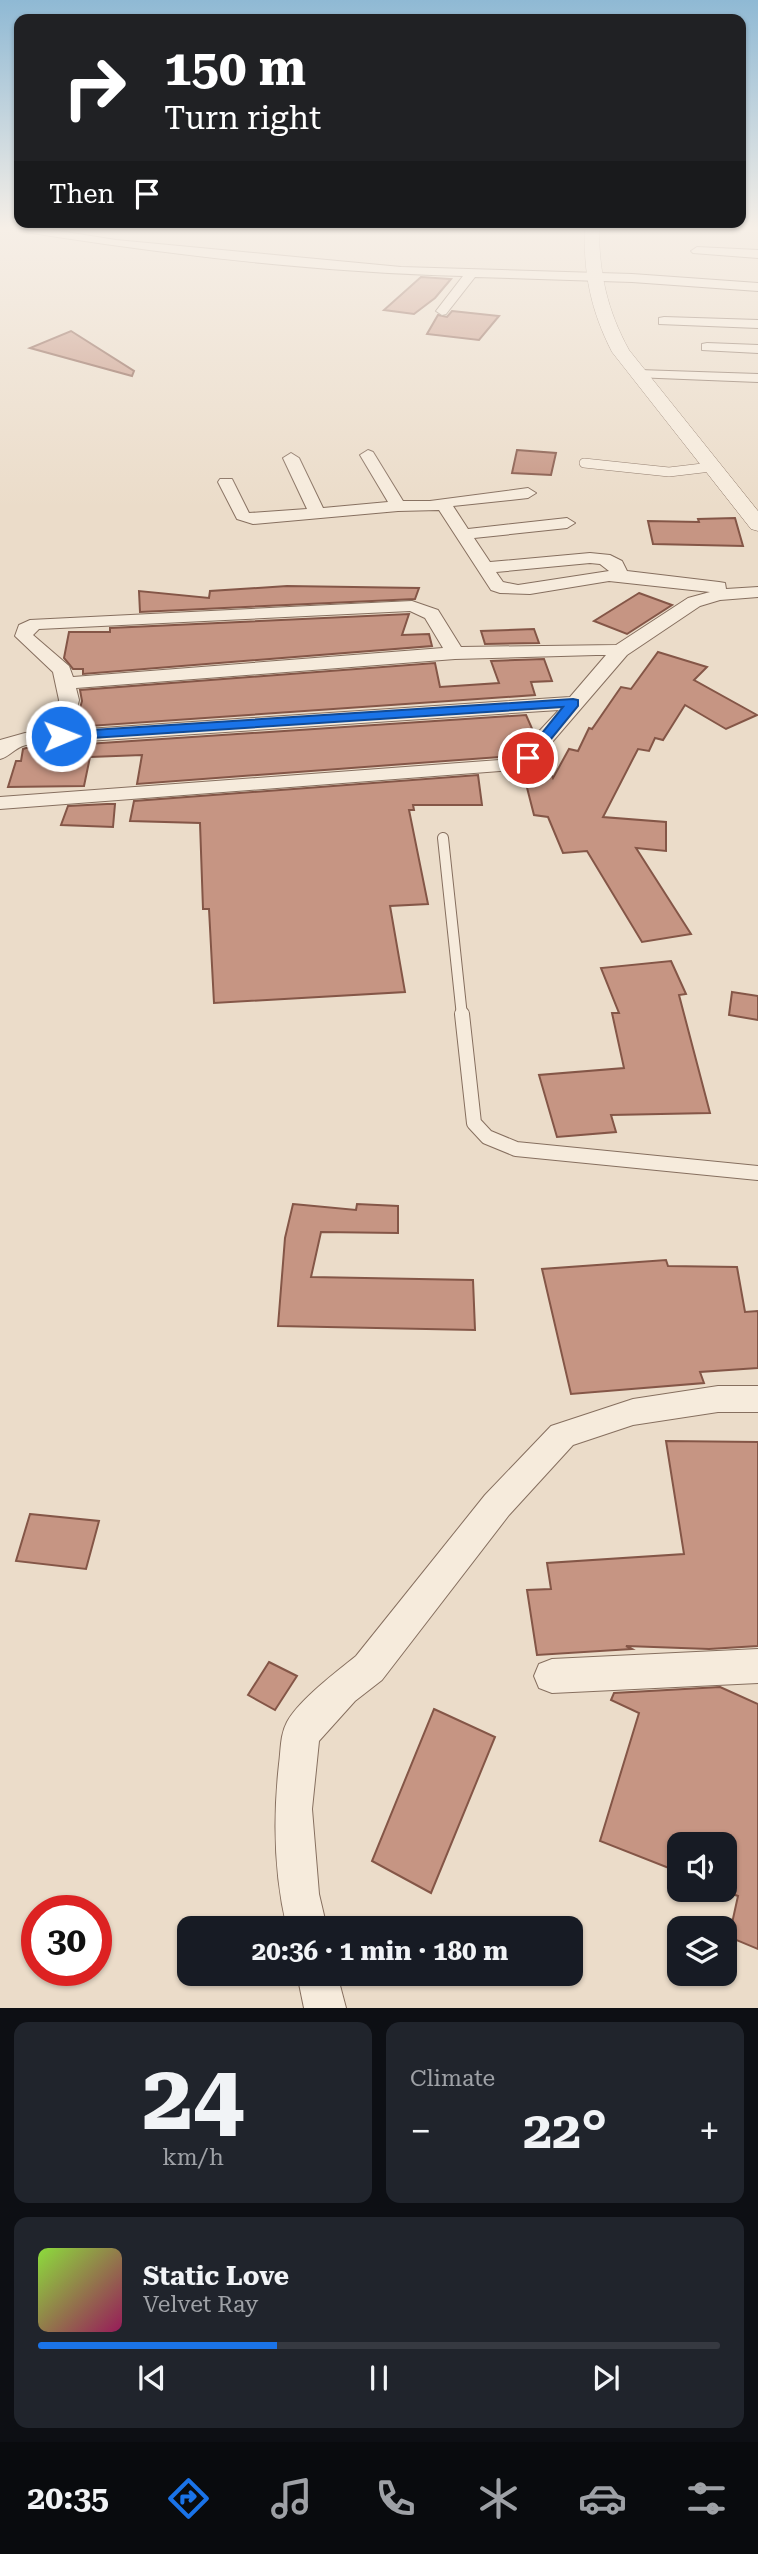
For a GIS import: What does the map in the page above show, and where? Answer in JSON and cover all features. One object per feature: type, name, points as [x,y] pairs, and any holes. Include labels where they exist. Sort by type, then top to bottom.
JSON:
[{"type":"street","points":[[604,321],[621,352],[758,524]]},
{"type":"street","points":[[664,321],[758,324]]},
{"type":"street","points":[[706,347],[758,349]]},
{"type":"street","points":[[639,374],[758,378]]},
{"type":"street","points":[[368,455],[398,506]]},
{"type":"street","points":[[290,458],[318,515]]},
{"type":"street","points":[[226,482],[243,516],[265,520],[528,493]]},
{"type":"street","points":[[436,503],[446,506],[497,586],[514,590],[595,577],[620,576],[711,588],[758,583]]},
{"type":"street","points":[[464,534],[567,523]]},
{"type":"street","points":[[486,568],[598,558],[616,565],[620,576]]},
{"type":"street","points":[[0,803],[511,767],[528,758],[620,651],[694,602],[719,595],[758,592]]},
{"type":"street","points":[[61,736],[69,700],[62,670],[24,636],[23,631],[27,627],[45,622],[412,606],[432,614],[455,653]]},
{"type":"street","points":[[65,682],[455,653],[596,649],[620,651]]},
{"type":"street","points":[[0,753],[7,744],[25,738],[573,703]]},
{"type":"street","points":[[304,1916],[299,1894],[293,1809],[301,1734],[342,1689],[369,1668],[497,1505],[562,1435],[633,1412],[718,1399],[758,1399]]},
{"type":"street","points":[[552,1676],[758,1666]]},
{"type":"street","points":[[320,1986],[325,2008]]},
{"type":"lane","points":[[584,463],[669,472],[711,467]]},
{"type":"lane","points":[[443,838],[474,1123],[481,1134],[494,1142],[516,1149],[758,1173]]},
{"type":"building","points":[[435,321],[495,321],[479,340],[427,334]]},
{"type":"building","points":[[71,331],[134,371],[132,376],[30,348]]},
{"type":"building","points":[[517,450],[556,453],[551,475],[512,473]]},
{"type":"building","points":[[735,518],[743,546],[653,544],[648,521],[699,522],[698,519]]},
{"type":"building","points":[[287,586],[419,588],[415,599],[140,612],[139,591],[209,598],[210,591]]},
{"type":"building","points":[[639,593],[672,605],[627,634],[594,621]]},
{"type":"building","points":[[409,614],[402,635],[429,634],[432,646],[83,674],[83,669],[73,669],[64,658],[69,632],[110,632],[110,628]]},
{"type":"building","points":[[534,629],[539,643],[485,644],[481,631]]},
{"type":"building","points":[[658,652],[707,667],[694,680],[757,715],[726,729],[685,705],[663,740],[655,738],[649,751],[638,749],[603,817],[666,822],[666,851],[636,848],[691,934],[642,942],[587,851],[563,853],[548,817],[534,815],[523,772],[544,756],[553,778],[569,749],[578,751],[589,728],[592,729],[621,687],[631,689]]},
{"type":"building","points":[[544,659],[552,681],[531,682],[535,695],[75,727],[82,701],[80,690],[435,663],[440,687],[499,683],[491,661]]},
{"type":"building","points":[[526,715],[534,733],[512,756],[137,784],[142,755],[90,757],[84,786],[8,787],[16,761],[21,761],[23,749],[26,748]]},
{"type":"building","points":[[478,775],[482,805],[413,805],[414,810],[409,810],[428,904],[390,906],[405,992],[214,1003],[209,909],[203,909],[200,823],[130,821],[134,801]]},
{"type":"building","points":[[115,804],[113,827],[61,825],[68,806]]},
{"type":"building","points":[[671,961],[686,994],[679,995],[710,1113],[611,1115],[616,1132],[557,1137],[539,1075],[624,1068],[612,1013],[619,1013],[601,968]]},
{"type":"building","points":[[732,992],[758,996],[758,1020],[729,1015]]},
{"type":"building","points":[[293,1204],[356,1210],[357,1204],[398,1206],[398,1233],[321,1232],[311,1277],[473,1280],[475,1330],[278,1326],[285,1238]]},
{"type":"building","points":[[666,1260],[668,1266],[737,1267],[745,1312],[758,1311],[758,1368],[700,1372],[704,1383],[571,1394],[542,1269]]},
{"type":"building","points":[[666,1441],[758,1442],[758,1646],[709,1649],[626,1646],[632,1649],[537,1655],[527,1590],[551,1589],[547,1563],[684,1554]]},
{"type":"building","points":[[30,1514],[99,1521],[86,1569],[16,1561]]},
{"type":"building","points":[[269,1662],[297,1676],[275,1710],[248,1695]]},
{"type":"building","points":[[720,1687],[758,1704],[758,1949],[737,1940],[737,1916],[734,1916],[738,1896],[737,1832],[667,1832],[667,1867],[600,1841],[639,1713],[611,1700],[614,1693]]},
{"type":"building","points":[[434,1709],[495,1737],[431,1893],[372,1861]]},
{"type":"route","points":[[61,736],[573,703],[528,758]]}]
